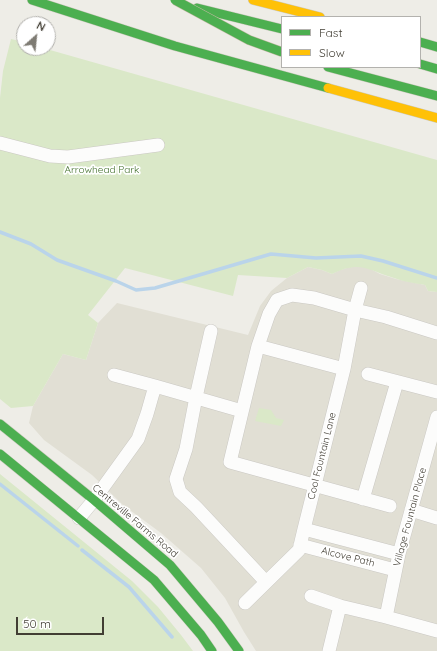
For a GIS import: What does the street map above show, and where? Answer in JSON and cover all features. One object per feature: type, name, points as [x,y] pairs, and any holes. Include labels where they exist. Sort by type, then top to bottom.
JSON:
[{"type":"main road","points":[[32,0],[175,46],[437,118]]},
{"type":"main road","points":[[167,0],[281,29]]},
{"type":"main road","points":[[175,0],[249,40],[281,52]]},
{"type":"main road","points":[[252,0],[316,16]]},
{"type":"main road","points":[[421,42],[437,47]]},
{"type":"main road","points":[[421,64],[437,69]]},
{"type":"main road","points":[[332,68],[437,96]]},
{"type":"main road","name":"Centreville Farms Road","points":[[0,424],[94,500],[170,565],[218,622],[239,651]]},
{"type":"main road","points":[[0,454],[154,580],[201,635],[212,651]]},
{"type":"street","points":[[0,143],[50,156],[68,157],[158,145]]},
{"type":"street","name":"Cool Fountain Lane","points":[[245,603],[300,550],[344,369],[355,310],[361,288]]},
{"type":"street","points":[[390,506],[230,462],[258,346],[269,314],[277,300],[292,295],[314,298],[386,317],[437,333]]},
{"type":"street","points":[[211,331],[186,449],[176,479],[180,492],[196,507],[266,582]]},
{"type":"street","points":[[258,346],[344,369]]},
{"type":"street","points":[[368,374],[437,392]]},
{"type":"street","points":[[114,375],[242,411]]},
{"type":"street","points":[[363,499],[397,382]]},
{"type":"street","points":[[79,518],[94,500],[138,439],[147,414],[154,386]]},
{"type":"street","name":"Village Fountain Place","points":[[386,617],[399,554],[437,417]]},
{"type":"street","points":[[411,510],[437,518]]},
{"type":"street","name":"Alcove Path","points":[[304,529],[399,554]]},
{"type":"street","name":"Alcove Path","points":[[300,545],[396,570]]},
{"type":"street","points":[[311,596],[340,606],[437,631]]},
{"type":"street","points":[[329,651],[340,606]]},
{"type":"shaded area","points":[[354,266],[367,267],[380,274],[396,279],[425,285],[428,291],[437,292],[437,651],[256,651],[225,598],[201,568],[161,533],[123,505],[92,475],[44,440],[29,423],[33,406],[63,354],[86,360],[98,323],[117,303],[248,335],[260,306],[271,291],[287,278],[308,267],[332,274]]},
{"type":"green space","name":"Arrowhead Park","points":[[11,39],[16,40],[16,56],[56,56],[56,52],[437,160],[437,292],[428,291],[425,285],[402,280],[364,268],[350,268],[332,274],[308,267],[287,278],[238,275],[233,296],[125,268],[88,315],[98,323],[86,360],[63,354],[33,406],[11,408],[0,399],[0,98],[3,71]]},
{"type":"green space","points":[[259,408],[271,410],[276,418],[284,420],[281,426],[255,421]]},
{"type":"green space","points":[[0,474],[132,581],[158,607],[193,651],[0,651]]},
{"type":"waterway","points":[[0,232],[31,244],[57,260],[116,281],[136,290],[155,288],[271,254],[316,258],[361,256],[383,261],[437,278]]},
{"type":"waterway","points":[[0,484],[78,546]]},
{"type":"waterway","points":[[82,550],[129,587],[172,637]]},
{"type":"traffic: fast","points":[[32,0],[175,46],[328,88]]},
{"type":"traffic: fast","points":[[175,0],[249,40],[281,52]]},
{"type":"traffic: fast","points":[[197,8],[281,29]]},
{"type":"traffic: fast","points":[[421,42],[437,47]]},
{"type":"traffic: fast","points":[[421,64],[437,69]]},
{"type":"traffic: fast","points":[[332,68],[437,96]]},
{"type":"traffic: fast","points":[[0,424],[94,500],[170,565],[218,622],[239,651]]},
{"type":"traffic: fast","points":[[0,454],[154,580],[201,635],[212,651]]},
{"type":"traffic: slow","points":[[253,0],[316,16]]},
{"type":"traffic: slow","points":[[328,88],[437,118]]}]
